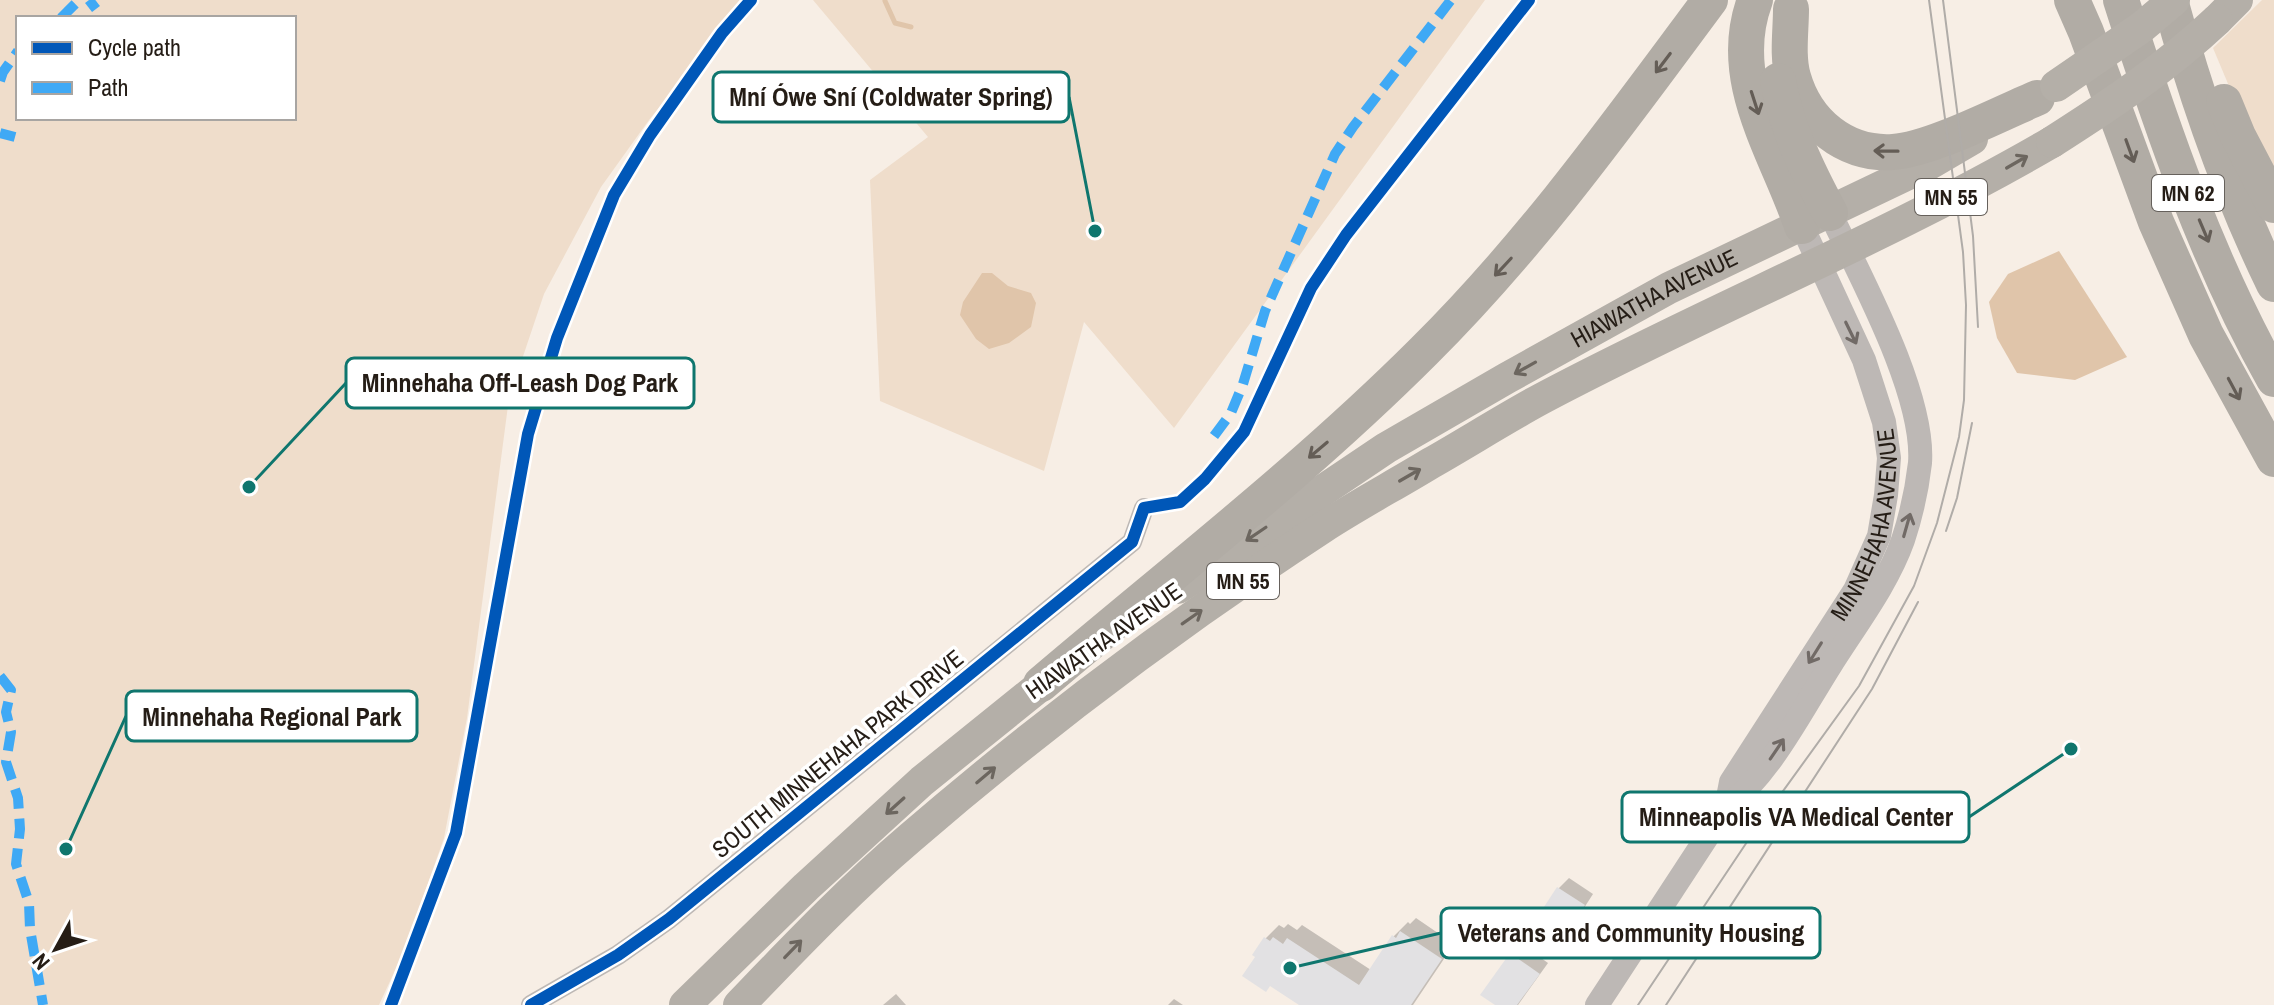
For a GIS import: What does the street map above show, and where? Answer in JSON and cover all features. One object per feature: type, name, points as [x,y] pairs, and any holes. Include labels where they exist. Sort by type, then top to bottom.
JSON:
[{"type":"highway","name":"MN 55","points":[[1041,684],[1342,430],[1425,350],[1520,249],[1598,151],[1710,0]]},
{"type":"highway","points":[[1755,0],[1748,20],[1746,76],[1767,142],[1816,219]]},
{"type":"highway","points":[[2072,0],[2162,236],[2206,335],[2274,459]]},
{"type":"highway","points":[[1816,219],[1931,163],[2037,98],[2132,14],[2172,0]]},
{"type":"highway","name":"MN 62","points":[[2172,0],[2189,69],[2225,168],[2274,284]]},
{"type":"highway","points":[[2189,0],[2209,68],[2238,136],[2274,205]]},
{"type":"highway","name":"MN 55","points":[[1834,256],[1993,176],[2105,109],[2155,72],[2237,0]]},
{"type":"highway","points":[[1794,5],[1777,40],[1777,74],[1785,116],[1807,170],[1816,219]]},
{"type":"highway","points":[[1794,5],[1792,75],[1803,104],[1819,126],[1839,141],[1865,151],[1894,152],[1920,147],[2037,98]]},
{"type":"highway","name":"MN 62","points":[[2132,14],[2182,178],[2236,306],[2274,379]]},
{"type":"highway","name":"HIAWATHA AVENUE","points":[[685,1005],[806,887],[922,781],[1041,684],[1386,448],[1669,288],[1816,219]]},
{"type":"highway","name":"HIAWATHA AVENUE","points":[[739,1005],[814,928],[908,840],[1119,669],[1233,588],[1324,526],[1539,400],[1834,256]]},
{"type":"street","name":"MINNEHAHA AVENUE","points":[[1597,1005],[1726,808],[1749,790],[1887,576],[1902,541],[1913,502],[1920,460],[1916,421],[1905,378],[1816,219]]},
{"type":"street","name":"MINNEHAHA AVENUE","points":[[1726,808],[1731,782],[1855,590],[1879,536],[1889,458],[1884,422],[1864,360],[1828,287],[1834,256]]},
{"type":"street","name":"SOUTH MINNEHAHA PARK DRIVE","points":[[531,1005],[618,955],[707,889],[1132,542],[1144,508]]},
{"type":"shaded area","points":[[0,0],[746,0],[649,120],[601,187],[544,294],[509,398],[467,718],[444,838],[404,951],[379,1005],[0,1005]]},
{"type":"shaded area","points":[[813,0],[1485,0],[1174,428],[1084,322],[1044,471],[880,401],[870,180],[928,137]]},
{"type":"shaded area","points":[[2262,0],[2274,0],[2274,185],[2213,48]]},
{"type":"shaded area","points":[[2059,251],[2127,357],[2075,380],[2017,373],[1997,338],[1989,302],[2008,274]]},
{"type":"shaded area","points":[[982,273],[992,273],[1008,286],[1031,293],[1036,303],[1031,327],[1009,343],[989,349],[976,339],[960,315],[963,302]]},
{"type":"building","points":[[1557,887],[1585,905],[1556,949],[1529,930]]},
{"type":"building","points":[[1400,931],[1442,959],[1411,1005],[1299,1005],[1270,986],[1266,992],[1242,976],[1264,937],[1270,941],[1273,937],[1283,944],[1287,938],[1359,985],[1392,935],[1396,938]]},
{"type":"building","points":[[1510,953],[1540,974],[1517,1005],[1495,1005],[1480,995]]},
{"type":"waterway","points":[[885,1],[895,23],[911,27]]},
{"type":"tram line","points":[[1638,1005],[1757,827],[1859,686],[1914,586],[1937,523],[1959,437],[1964,400],[1966,305],[1963,252],[1929,0]]},
{"type":"tram line","points":[[1943,0],[1973,236],[1978,327]]},
{"type":"tram line","points":[[1946,531],[1957,498],[1972,423]]},
{"type":"tram line","points":[[1666,1005],[1872,689],[1918,602]]},
{"type":"marked path","points":[[63,16],[79,0]]},
{"type":"marked path","points":[[89,0],[96,9]]},
{"type":"marked path","points":[[1214,436],[1231,413],[1265,311],[1335,154],[1451,0]]},
{"type":"marked path","points":[[0,81],[16,54]]},
{"type":"marked path","points":[[0,133],[15,137]]},
{"type":"marked path","points":[[0,676],[11,690],[6,712],[11,732],[6,762],[18,798],[20,829],[16,864],[29,903],[30,929],[43,1005]]},
{"type":"cycle path","points":[[391,1005],[456,833],[528,434],[557,338],[614,195],[650,135],[722,33],[751,0]]},
{"type":"cycle path","points":[[531,1005],[618,955],[669,919],[1132,542],[1144,508],[1180,502],[1205,479],[1244,432],[1311,288],[1346,235],[1529,0]]},
{"type":"place","name":"Mní Ówe Sní (Coldwater Spring)","points":[[1095,231]]},
{"type":"place","name":"Minnehaha Off-Leash Dog Park","points":[[249,487]]},
{"type":"place","name":"Minneapolis VA Medical Center","points":[[2071,749]]},
{"type":"place","name":"Minnehaha Regional Park","points":[[66,849]]},
{"type":"place","name":"Veterans and Community Housing","points":[[1290,968]]}]
